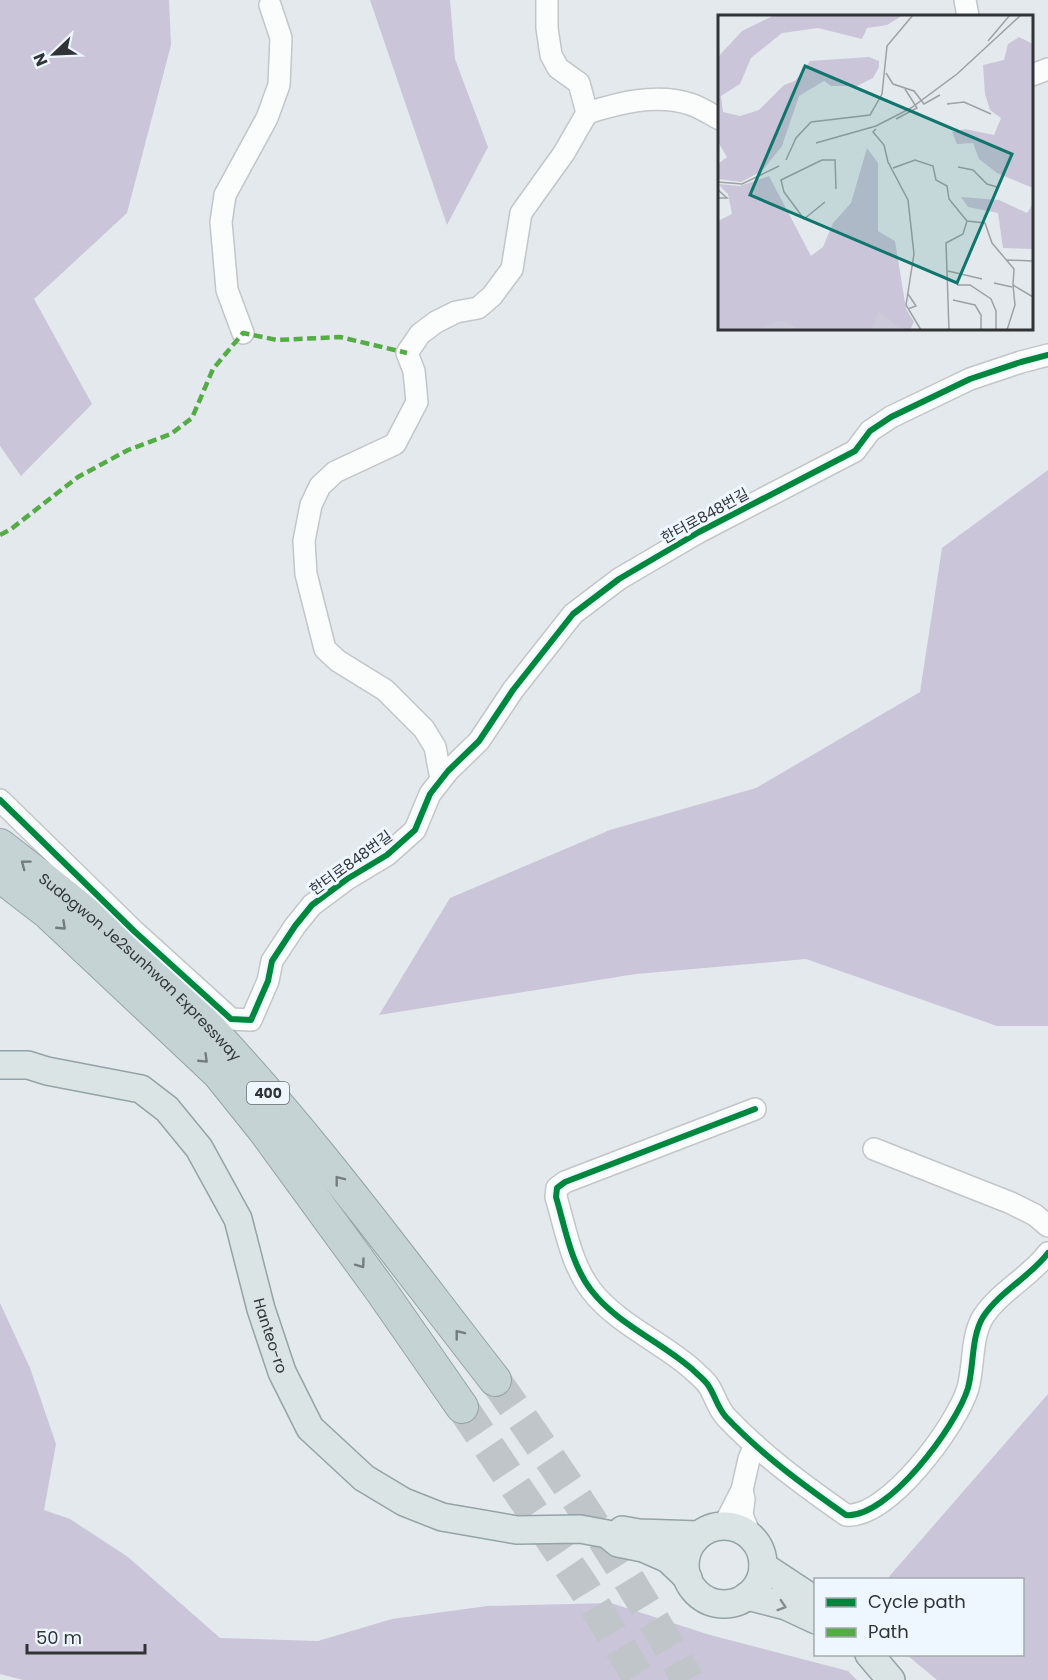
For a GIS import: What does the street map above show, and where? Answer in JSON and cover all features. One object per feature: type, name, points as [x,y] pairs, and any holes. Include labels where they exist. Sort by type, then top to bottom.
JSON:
[{"type":"highway","name":"Sudogwon Je2sunhwan Expressway","points":[[0,845],[134,953],[206,1024],[256,1078],[317,1151],[495,1380]]},
{"type":"highway","name":"Sudogwon Je2sunhwan Expressway","points":[[0,876],[48,913],[218,1072],[263,1129],[382,1292],[462,1407]]},
{"type":"main road","name":"Hanteo-ro","points":[[0,1065],[28,1065],[47,1071],[141,1089],[167,1109],[200,1148],[238,1219],[261,1309],[282,1372],[310,1428],[364,1478],[404,1502],[442,1516],[517,1530],[580,1528],[607,1534],[618,1543],[643,1548],[668,1559],[688,1578]]},
{"type":"main road","points":[[724,1525],[736,1527],[756,1542],[762,1553],[763,1566],[756,1588],[737,1602],[725,1604],[702,1597],[693,1589],[685,1566],[686,1554],[692,1542],[711,1528],[724,1525]]},
{"type":"main road","name":"Hanteo-ro","points":[[607,1534],[620,1529],[639,1533],[699,1535]]},
{"type":"main road","points":[[763,1566],[814,1600]]},
{"type":"main road","points":[[747,1596],[786,1606],[814,1619]]},
{"type":"main road","points":[[869,1656],[891,1680]]},
{"type":"street","points":[[547,0],[547,28],[551,55],[558,68],[579,83],[587,113]]},
{"type":"street","points":[[965,0],[968,15]]},
{"type":"street","points":[[243,333],[227,290],[221,222],[225,195],[267,118],[279,85],[281,38],[270,5]]},
{"type":"street","points":[[1033,75],[1048,69]]},
{"type":"street","points":[[441,779],[435,747],[424,729],[385,690],[339,661],[325,649],[306,574],[304,541],[311,505],[320,486],[335,472],[395,444],[417,402],[414,371],[408,353],[420,334],[436,322],[456,312],[478,308],[492,296],[512,269],[521,213],[564,153],[587,113],[616,104],[657,99],[689,104],[718,117]]},
{"type":"street","name":"한터로848번길","points":[[0,800],[134,932],[231,1019],[251,1020],[268,981],[272,961],[295,926],[312,905],[347,879],[387,855],[415,830],[430,794],[441,779],[479,741],[513,690],[573,614],[619,579],[699,532],[855,451],[870,431],[891,417],[970,380],[1048,355]]},
{"type":"street","points":[[755,1109],[565,1182],[557,1188],[556,1197],[572,1251],[581,1274],[591,1290],[609,1308],[691,1368],[708,1385],[723,1414],[776,1463],[846,1515],[860,1514],[870,1510],[889,1496],[928,1457],[959,1410],[967,1390],[973,1367],[976,1334],[981,1320],[1006,1291],[1048,1253]]},
{"type":"street","points":[[874,1149],[1011,1203],[1035,1215],[1048,1226]]},
{"type":"street","points":[[724,1525],[742,1490],[755,1444]]},
{"type":"street","points":[[742,1490],[744,1499],[742,1515],[751,1537]]},
{"type":"shaded area","points":[[0,0],[169,0],[171,45],[127,213],[34,299],[92,404],[21,476],[0,446]]},
{"type":"shaded area","points":[[370,0],[450,0],[455,59],[488,147],[447,225]]},
{"type":"shaded area","points":[[1048,470],[1048,1026],[997,1026],[806,959],[636,974],[379,1015],[450,898],[610,830],[756,788],[920,692],[942,548]]},
{"type":"shaded area","points":[[0,1303],[30,1368],[56,1444],[44,1510],[70,1519],[128,1557],[220,1638],[318,1641],[392,1619],[487,1606],[611,1603],[710,1635],[848,1671],[857,1680],[23,1680],[0,1674]]},
{"type":"shaded area","points":[[1048,1394],[1048,1680],[937,1680],[908,1656],[1024,1656],[1024,1578],[888,1578]]},
{"type":"tunnel","points":[[495,1380],[596,1527],[688,1680]]},
{"type":"tunnel","points":[[462,1407],[584,1588],[640,1680]]},
{"type":"marked path","points":[[0,535],[78,477],[128,450],[171,434],[192,418],[213,369],[243,333],[277,340],[340,337],[407,353]]},
{"type":"cycle path","points":[[0,800],[134,931],[231,1019],[251,1020],[268,981],[272,961],[295,926],[312,905],[347,879],[387,855],[415,830],[430,794],[448,771],[479,741],[513,690],[573,614],[619,579],[699,532],[855,451],[870,431],[891,417],[970,379],[1048,355]]},
{"type":"cycle path","points":[[755,1109],[565,1182],[557,1188],[556,1197],[578,1269],[601,1302],[626,1323],[692,1369],[706,1383],[723,1413],[739,1431],[783,1469],[846,1515],[863,1512],[881,1502],[919,1467],[936,1445],[950,1424],[968,1388],[976,1333],[983,1317],[998,1299],[1041,1262],[1048,1253]]}]
